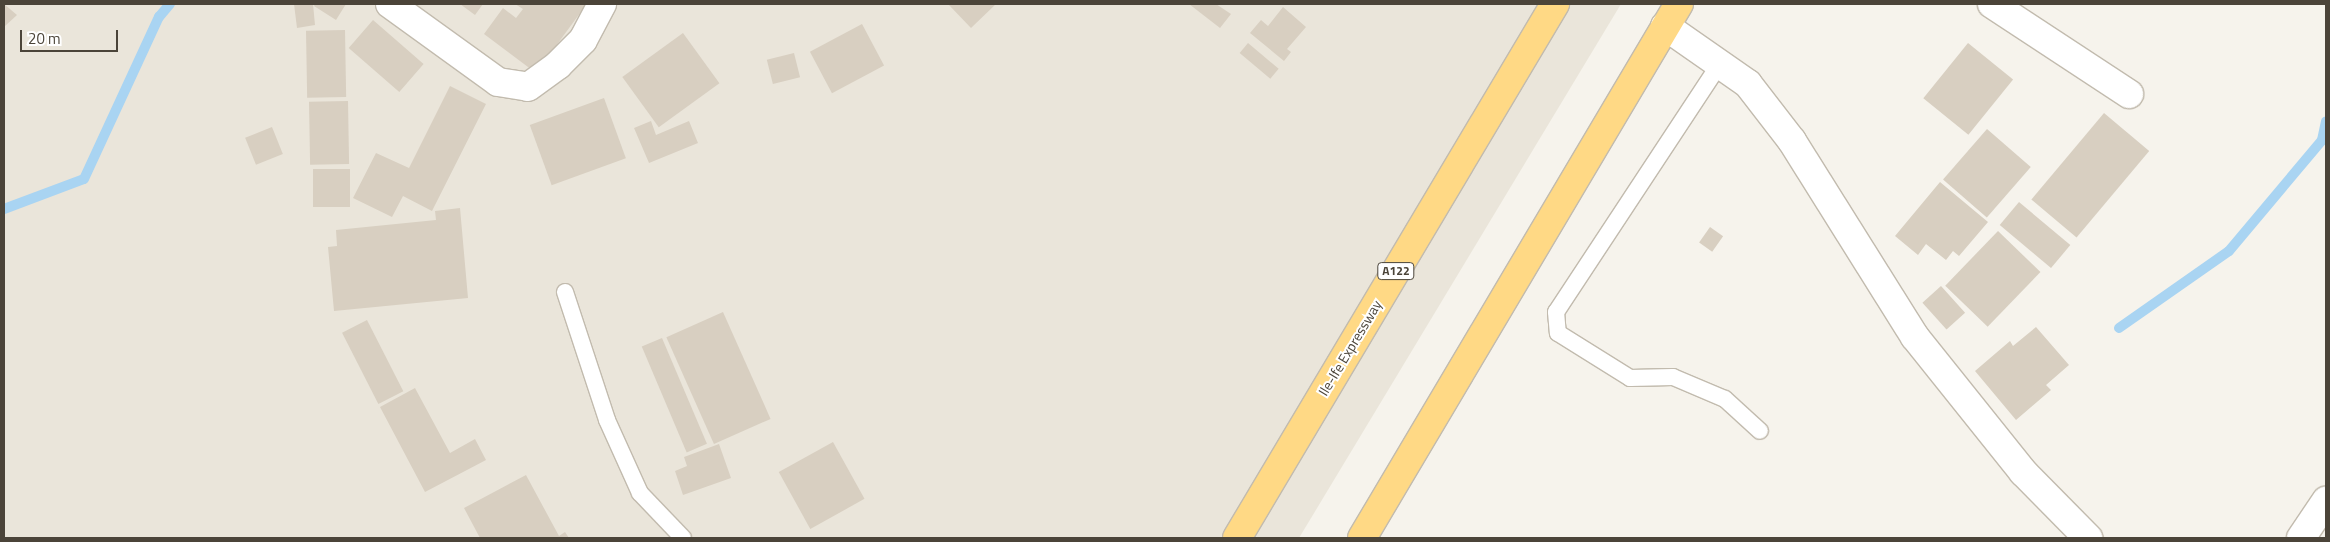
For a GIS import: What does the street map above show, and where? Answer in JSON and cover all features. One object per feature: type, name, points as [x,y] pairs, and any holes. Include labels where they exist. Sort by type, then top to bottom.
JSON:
[{"type":"highway","name":"Ile-Ife Expressway","points":[[1237,538],[1555,4]]},
{"type":"highway","points":[[1362,538],[1672,15]]},
{"type":"street","points":[[390,4],[498,82],[528,87],[558,64],[583,40],[602,4]]},
{"type":"street","points":[[1992,4],[2129,94]]},
{"type":"street","points":[[1672,15],[1719,65],[1748,84],[1792,141],[1914,337],[2024,472],[2088,538]]},
{"type":"street","points":[[2301,538],[2326,501]]},
{"type":"lane","points":[[1719,65],[1567,290],[1556,312],[1556,319],[1558,333],[1630,378],[1673,377],[1725,399],[1760,432]]},
{"type":"lane","points":[[565,292],[606,420],[640,493],[683,538]]},
{"type":"shaded area","points":[[4,4],[1621,4],[1299,538],[4,538]]},
{"type":"building","points":[[4,4],[17,15],[4,27]]},
{"type":"building","points":[[294,4],[313,4],[315,25],[297,28]]},
{"type":"building","points":[[315,4],[346,4],[336,20],[314,6]]},
{"type":"building","points":[[460,4],[483,4],[475,15]]},
{"type":"building","points":[[515,4],[586,5],[536,73],[484,34],[503,8],[516,18],[523,9]]},
{"type":"building","points":[[948,4],[996,4],[971,28]]},
{"type":"building","points":[[1189,4],[1216,4],[1231,14],[1220,28]]},
{"type":"building","points":[[1283,7],[1306,27],[1287,49],[1291,52],[1284,61],[1250,33],[1261,20],[1268,26]]},
{"type":"building","points":[[373,20],[424,64],[399,92],[349,48]]},
{"type":"building","points":[[862,24],[884,65],[832,93],[810,52]]},
{"type":"building","points":[[345,30],[346,97],[307,98],[306,31]]},
{"type":"building","points":[[683,33],[719,83],[659,127],[622,77]]},
{"type":"building","points":[[1248,43],[1279,69],[1270,79],[1240,53]]},
{"type":"building","points":[[1968,43],[2013,80],[1968,135],[1923,98]]},
{"type":"building","points":[[794,53],[800,77],[773,84],[767,60]]},
{"type":"building","points":[[450,86],[486,104],[432,211],[403,196],[392,217],[353,198],[376,153],[409,168]]},
{"type":"building","points":[[604,98],[626,158],[552,185],[530,125]]},
{"type":"building","points":[[348,101],[349,164],[310,165],[309,102]]},
{"type":"building","points":[[2104,113],[2149,151],[2077,237],[2031,200]]},
{"type":"building","points":[[651,121],[656,135],[689,121],[698,143],[649,163],[634,128]]},
{"type":"building","points":[[272,127],[283,154],[256,165],[245,138]]},
{"type":"building","points":[[1987,129],[2031,167],[1987,218],[1943,180]]},
{"type":"building","points":[[313,169],[350,169],[350,207],[313,207]]},
{"type":"building","points":[[1940,182],[1988,222],[1959,256],[1953,251],[1946,260],[1926,244],[1918,255],[1895,236]]},
{"type":"building","points":[[2019,202],[2070,245],[2051,268],[2000,225]]},
{"type":"building","points":[[460,208],[468,298],[334,311],[328,247],[337,246],[336,230],[436,220],[435,211]]},
{"type":"building","points":[[1710,227],[1723,236],[1712,252],[1699,243]]},
{"type":"building","points":[[1998,231],[2040,272],[1988,327],[1945,286]]},
{"type":"building","points":[[1941,286],[1965,313],[1947,329],[1922,303]]},
{"type":"building","points":[[723,312],[771,419],[714,444],[666,337]]},
{"type":"building","points":[[367,320],[403,391],[378,404],[342,333]]},
{"type":"building","points":[[2036,327],[2069,365],[2046,385],[2051,390],[2016,420],[1975,371],[2010,341],[2013,346]]},
{"type":"building","points":[[662,338],[707,444],[687,452],[642,347]]},
{"type":"building","points":[[415,388],[450,453],[475,439],[486,460],[425,492],[380,407]]},
{"type":"building","points":[[833,442],[865,499],[810,529],[779,472]]},
{"type":"building","points":[[719,444],[731,478],[683,495],[675,471],[687,466],[684,457]]},
{"type":"building","points":[[526,475],[559,536],[565,532],[569,538],[480,538],[464,508]]},
{"type":"waterway","points":[[4,209],[84,179],[159,17],[170,4]]},
{"type":"waterway","points":[[2119,328],[2229,251],[2322,140],[2326,121]]}]
